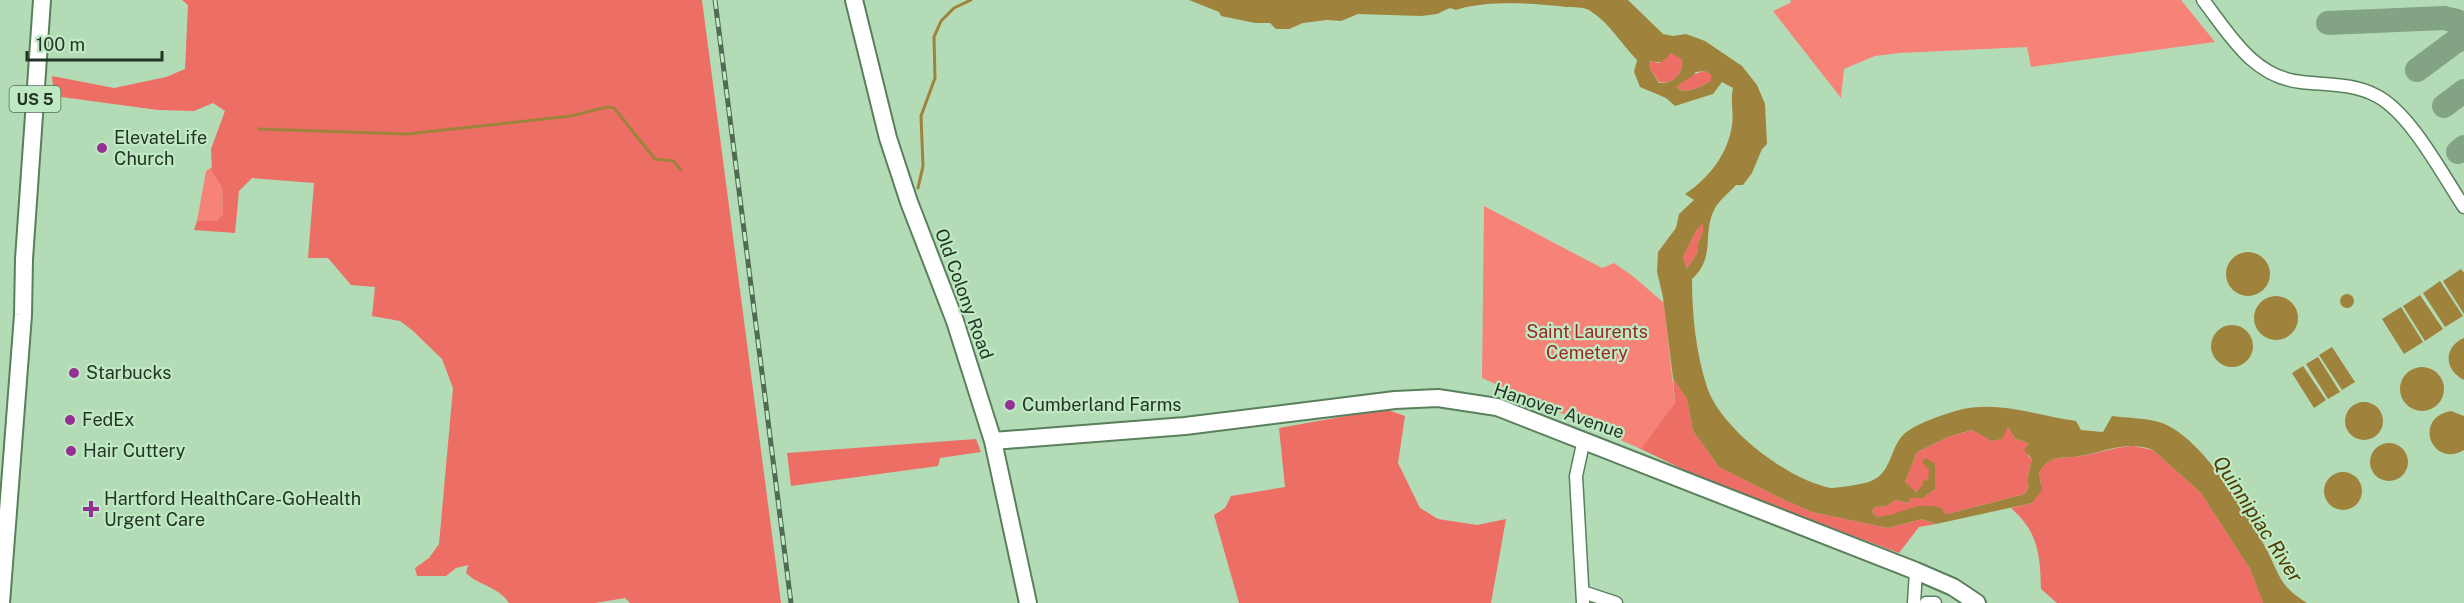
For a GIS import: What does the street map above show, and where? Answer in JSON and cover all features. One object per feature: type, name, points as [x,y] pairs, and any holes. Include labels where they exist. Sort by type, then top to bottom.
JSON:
[{"type":"main road","name":"US 5","points":[[1,603],[24,315],[24,259],[42,0]]},
{"type":"main road","name":"Old Colony Road","points":[[854,0],[894,156],[955,321],[993,441],[1028,603]]},
{"type":"main road","name":"Hanover Avenue","points":[[993,441],[1185,426],[1381,401],[1438,398],[1497,407],[1584,439],[1916,571],[1953,587],[1977,603]]},
{"type":"street","points":[[2202,0],[2243,52],[2272,75],[2300,82],[2354,88],[2378,97],[2400,114],[2464,207]]},
{"type":"street","points":[[1584,439],[1576,476],[1583,597],[1616,603]]},
{"type":"street","points":[[1914,603],[1916,571]]},
{"type":"street","points":[[1926,603],[1935,603]]},
{"type":"green space","points":[[1791,0],[2181,0],[2215,42],[2031,67],[2027,47],[1875,56],[1844,69],[1841,98],[1773,11],[1790,3]]},
{"type":"green space","points":[[212,167],[212,172],[222,188],[223,214],[216,221],[197,221],[206,171]]},
{"type":"green space","name":"Saint Laurents Cemetery","points":[[1484,206],[1602,268],[1614,263],[1664,303],[1675,403],[1643,450],[1482,378]]},
{"type":"shaded area","points":[[182,0],[702,0],[781,603],[630,603],[625,598],[595,603],[509,603],[494,589],[466,573],[468,565],[456,568],[446,576],[417,576],[415,568],[429,558],[439,544],[453,388],[442,359],[412,330],[400,321],[372,316],[375,287],[351,285],[328,258],[308,258],[314,183],[252,178],[239,191],[235,233],[194,230],[197,221],[216,221],[223,214],[222,188],[212,172],[211,149],[225,111],[213,103],[194,111],[158,110],[54,96],[52,76],[114,88],[166,77],[185,69],[188,5]]},
{"type":"shaded area","points":[[1189,0],[1628,0],[1663,34],[1673,36],[1686,34],[1705,41],[1742,66],[1757,85],[1765,104],[1767,144],[1743,185],[1736,185],[1716,207],[1709,228],[1704,262],[1692,279],[1695,334],[1707,387],[1714,403],[1741,435],[1777,464],[1814,483],[1831,488],[1863,483],[1878,477],[1887,466],[1899,439],[1909,430],[1924,422],[1963,409],[1991,407],[2020,410],[2076,421],[2081,430],[2103,432],[2112,416],[2162,423],[2192,443],[2220,476],[2246,513],[2284,584],[2307,603],[2263,603],[2250,569],[2201,493],[2153,450],[2143,447],[2125,446],[2050,461],[2039,473],[2042,490],[2032,503],[1936,524],[1922,519],[1888,528],[1812,512],[1719,467],[1693,431],[1687,399],[1673,378],[1663,297],[1657,272],[1658,252],[1676,228],[1679,214],[1694,200],[1685,194],[1702,181],[1716,164],[1730,136],[1733,88],[1722,82],[1713,94],[1675,106],[1666,98],[1640,87],[1634,72],[1637,60],[1603,21],[1589,10],[1581,8],[1525,4],[1481,5],[1456,10],[1450,8],[1437,14],[1421,16],[1358,14],[1341,21],[1303,23],[1289,29],[1276,29],[1270,23],[1255,23],[1221,16],[1219,12]],"holes":[[[1671,53],[1682,59],[1682,64],[1677,77],[1669,82],[1659,83],[1650,69],[1649,61],[1663,60]],[[1705,71],[1711,75],[1711,81],[1692,90],[1679,90],[1677,87],[1696,72]],[[1703,223],[1698,252],[1687,269],[1683,257],[1696,231]],[[2008,427],[2015,438],[2029,444],[2024,450],[2032,459],[2027,481],[2029,487],[2025,494],[1948,514],[1944,513],[1942,508],[1932,506],[1916,507],[1877,517],[1872,512],[1874,507],[1886,506],[1895,500],[1908,503],[1911,498],[1923,498],[1935,489],[1935,463],[1925,458],[1922,462],[1929,470],[1928,480],[1923,481],[1922,486],[1916,492],[1905,482],[1917,452],[1950,436],[1973,430],[1991,441],[2002,439]]]},
{"type":"shaded area","points":[[1671,53],[1682,58],[1680,73],[1669,82],[1659,82],[1650,69],[1648,61],[1659,63]]},
{"type":"shaded area","points":[[1705,71],[1711,75],[1711,81],[1688,91],[1679,90],[1677,87],[1697,73]]},
{"type":"shaded area","points":[[1703,222],[1698,252],[1687,269],[1683,257]]},
{"type":"shaded area","points":[[2248,252],[2263,259],[2270,274],[2263,289],[2248,296],[2233,289],[2226,274],[2233,259]]},
{"type":"shaded area","points":[[2461,269],[2464,273],[2464,314],[2443,281]]},
{"type":"shaded area","points":[[2440,281],[2463,316],[2445,327],[2423,293]]},
{"type":"shaded area","points":[[2344,294],[2350,294],[2354,301],[2350,308],[2344,308],[2340,304],[2340,298]]},
{"type":"shaded area","points":[[2420,295],[2443,329],[2425,341],[2403,306]]},
{"type":"shaded area","points":[[2276,296],[2291,303],[2298,318],[2291,333],[2276,340],[2261,333],[2254,318],[2261,303]]},
{"type":"shaded area","points":[[2401,307],[2423,342],[2404,354],[2382,319]]},
{"type":"shaded area","points":[[2232,325],[2240,326],[2247,331],[2252,338],[2252,354],[2247,361],[2240,366],[2232,367],[2224,366],[2217,361],[2212,354],[2211,346],[2212,338],[2217,331],[2224,326]]},
{"type":"shaded area","points":[[2464,338],[2464,380],[2457,376],[2450,365],[2449,353],[2457,342]]},
{"type":"shaded area","points":[[2332,347],[2355,382],[2342,390],[2319,355]]},
{"type":"shaded area","points":[[2318,357],[2340,392],[2328,399],[2306,364]]},
{"type":"shaded area","points":[[2303,366],[2326,400],[2314,408],[2292,373]]},
{"type":"shaded area","points":[[2422,367],[2437,374],[2444,389],[2437,404],[2422,411],[2407,404],[2400,389],[2407,374]]},
{"type":"shaded area","points":[[1673,378],[1687,399],[1693,431],[1719,467],[1812,512],[1888,528],[1922,519],[1936,524],[1919,527],[1899,553],[1707,481],[1641,449],[1675,403]]},
{"type":"shaded area","points":[[2364,402],[2377,408],[2383,421],[2377,434],[2364,440],[2351,434],[2345,421],[2351,408]]},
{"type":"shaded area","points":[[1385,409],[1405,416],[1398,463],[1420,508],[1438,519],[1477,525],[1506,519],[1491,603],[1239,603],[1214,515],[1225,508],[1231,496],[1285,487],[1279,428]]},
{"type":"shaded area","points":[[2451,411],[2464,416],[2464,450],[2453,454],[2443,453],[2436,448],[2431,440],[2430,431],[2432,423],[2439,415]]},
{"type":"shaded area","points":[[2008,427],[2015,438],[2029,444],[2028,456],[2032,459],[2027,481],[2029,487],[2025,494],[1948,514],[1877,517],[1872,512],[1874,507],[1886,506],[1895,500],[1908,503],[1911,498],[1923,498],[1935,489],[1929,470],[1930,477],[1919,491],[1914,491],[1905,482],[1917,452],[1950,436],[1974,430],[1991,441],[2001,439]]},
{"type":"shaded area","points":[[976,439],[981,452],[940,458],[938,466],[791,486],[787,453]]},
{"type":"shaded area","points":[[2389,443],[2403,448],[2408,462],[2403,476],[2389,481],[2375,476],[2370,462],[2375,448]]},
{"type":"shaded area","points":[[2133,446],[2153,450],[2201,493],[2250,569],[2263,603],[2057,603],[2041,589],[2036,544],[2027,526],[2011,508],[2032,503],[2041,483],[2039,473],[2050,461]]},
{"type":"shaded area","points":[[2343,472],[2357,477],[2362,491],[2357,505],[2343,510],[2329,505],[2324,491],[2329,477]]},
{"type":"waterway","points":[[918,188],[923,166],[921,116],[935,78],[934,37],[941,21],[954,8],[971,0]]},
{"type":"waterway","points":[[259,129],[407,134],[571,116],[607,107],[614,108],[655,159],[673,161],[681,170]]},
{"type":"taxiway","points":[[2328,23],[2444,18],[2457,21]]},
{"type":"taxiway","points":[[2417,70],[2456,41],[2464,39]]},
{"type":"taxiway","points":[[2444,106],[2464,91]]},
{"type":"taxiway","points":[[2458,152],[2464,147]]},
{"type":"railway","points":[[715,0],[791,603]]},
{"type":"place","name":"ElevateLife Church","points":[[102,148]]},
{"type":"place","name":"Starbucks","points":[[74,373]]},
{"type":"place","name":"Cumberland Farms","points":[[1010,405]]},
{"type":"place","name":"FedEx","points":[[70,420]]},
{"type":"place","name":"Hair Cuttery","points":[[71,451]]},
{"type":"place","name":"Hartford HealthCare-GoHealth Urgent Care","points":[[91,509]]},
{"type":"water label","name":"Quinnipiac River","points":[[2258,519]]}]
